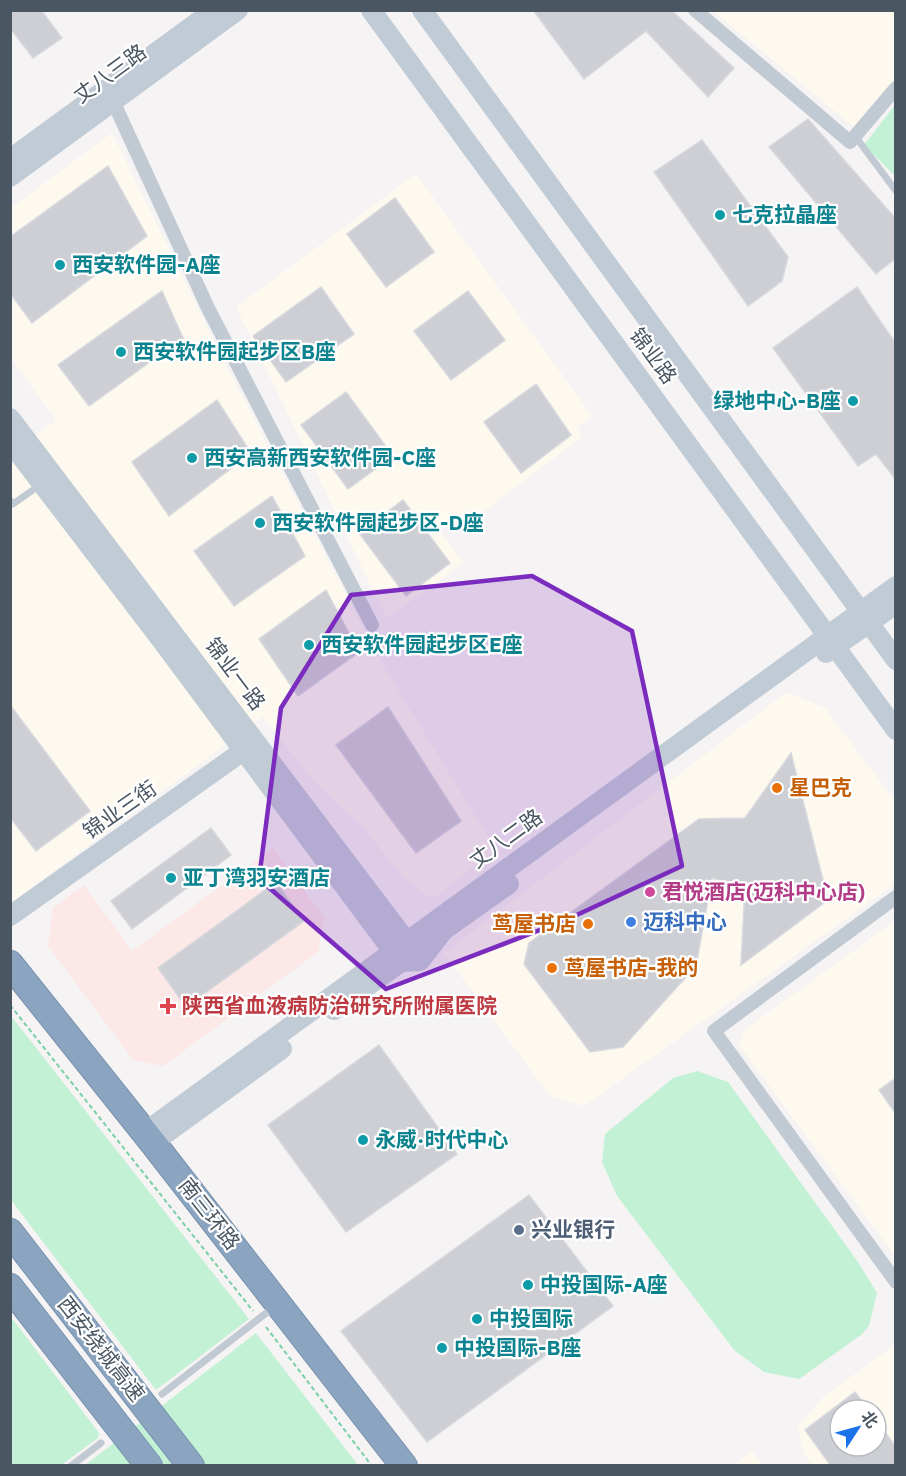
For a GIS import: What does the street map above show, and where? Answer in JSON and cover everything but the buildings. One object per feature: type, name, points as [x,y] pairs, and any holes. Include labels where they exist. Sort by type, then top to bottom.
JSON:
[{"type":"highway","name":"南三环路","points":[[10,964],[149,1138],[269,1311],[404,1466]]},
{"type":"highway","name":"西安绕城高速","points":[[10,1232],[191,1466]]},
{"type":"highway","name":"西安绕城高速","points":[[10,1287],[148,1466]]},
{"type":"street","name":"丈八三路","points":[[10,159],[214,10]]},
{"type":"street","name":"丈八三路","points":[[10,177],[238,10]]},
{"type":"street","name":"锦业路","points":[[371,10],[896,729]]},
{"type":"street","name":"锦业路","points":[[422,10],[896,660]]},
{"type":"street","points":[[695,10],[850,142],[896,88]]},
{"type":"street","points":[[113,101],[208,308],[372,625]]},
{"type":"street","name":"锦业一路","points":[[10,418],[250,747],[405,954]]},
{"type":"street","name":"锦业一路","points":[[10,442],[162,640],[250,747]]},
{"type":"street","name":"丈八二路","points":[[149,1138],[405,954],[444,930],[864,617],[896,586]]},
{"type":"street","name":"丈八二路","points":[[864,617],[896,604]]},
{"type":"street","name":"锦业三街","points":[[10,916],[250,747]]},
{"type":"street","points":[[896,897],[714,1031],[896,1282]]},
{"type":"lane","points":[[855,136],[896,191]]},
{"type":"lane","points":[[10,500],[13,504],[42,483]]},
{"type":"lane","points":[[162,1394],[269,1311]]},
{"type":"lane","points":[[72,1466],[101,1443]]},
{"type":"path","points":[[10,1005],[269,1311],[372,1466]]},
{"type":"highlighted area","points":[[532,576],[632,631],[682,866],[566,920],[386,989],[259,879],[281,708],[351,595]]},
{"type":"shaded area","points":[[713,11],[895,11],[895,80],[855,128]]},
{"type":"shaded area","points":[[112,133],[229,371],[383,665],[496,850],[432,899],[404,878],[364,829],[311,778],[263,717],[12,902],[11,900],[11,453],[56,420],[11,358],[11,208]]},
{"type":"shaded area","points":[[416,174],[592,416],[577,428],[583,436],[479,515],[468,510],[439,529],[463,563],[387,619],[236,307]]},
{"type":"shaded area","points":[[787,692],[825,708],[895,801],[895,884],[584,1106],[550,1096],[444,953]]},
{"type":"shaded area","name":"陕西省血液病防治研究所附属医院","points":[[273,848],[324,917],[318,952],[163,1066],[133,1060],[48,946],[53,908],[84,885],[132,951]]},
{"type":"shaded area","points":[[895,921],[895,1256],[739,1045],[744,1030]]},
{"type":"shaded area","points":[[895,1345],[895,1465],[812,1465],[803,1453],[798,1426],[824,1396]]},
{"type":"shaded area","points":[[752,1451],[762,1465],[734,1465]]},
{"type":"green space","points":[[895,105],[895,176],[864,145]]},
{"type":"green space","points":[[11,1016],[249,1319],[156,1390],[11,1200]]},
{"type":"green space","points":[[697,1071],[728,1082],[858,1262],[877,1293],[869,1326],[861,1335],[799,1379],[764,1372],[735,1351],[617,1196],[602,1162],[605,1134],[673,1078]]},
{"type":"green space","points":[[11,1317],[99,1433],[98,1438],[61,1465],[11,1465]]},
{"type":"green space","points":[[256,1333],[358,1465],[84,1466]]},
{"type":"place","name":"七克拉晶座","points":[[720,215]]},
{"type":"place","name":"西安软件园-A座","points":[[60,265]]},
{"type":"place","name":"西安软件园起步区B座","points":[[121,352]]},
{"type":"place","name":"绿地中心-B座","points":[[853,401]]},
{"type":"place","name":"西安高新西安软件园-C座","points":[[192,458]]},
{"type":"place","name":"西安软件园起步区-D座","points":[[260,523]]},
{"type":"place","name":"西安软件园起步区E座","points":[[309,645]]},
{"type":"place","name":"星巴克","points":[[777,788]]},
{"type":"place","name":"亚丁湾羽安酒店","points":[[171,878]]},
{"type":"place","name":"君悦酒店(迈科中心店)","points":[[650,892]]},
{"type":"place","name":"迈科中心","points":[[631,922]]},
{"type":"place","name":"茑屋书店","points":[[588,924]]},
{"type":"place","name":"茑屋书店-我的","points":[[552,968]]},
{"type":"place","name":"陕西省血液病防治研究所附属医院","points":[[168,1006]]},
{"type":"place","name":"永威·时代中心","points":[[363,1140]]},
{"type":"place","name":"兴业银行","points":[[519,1230]]},
{"type":"place","name":"中投国际-A座","points":[[528,1285]]},
{"type":"place","name":"中投国际","points":[[477,1319]]},
{"type":"place","name":"中投国际-B座","points":[[442,1348]]}]
